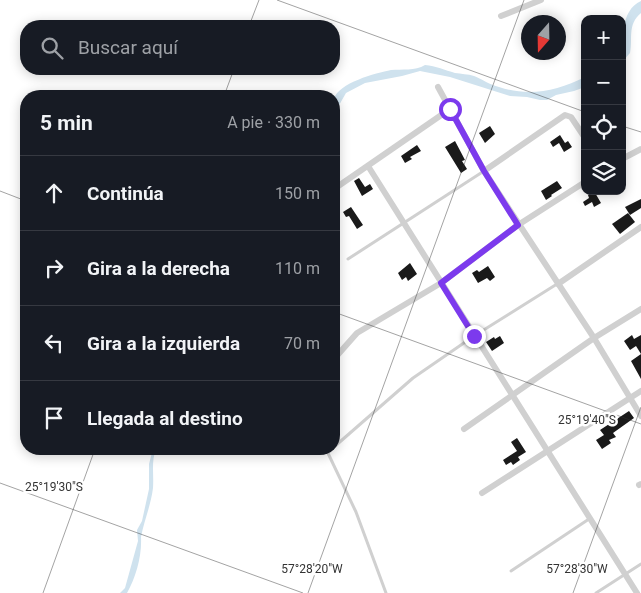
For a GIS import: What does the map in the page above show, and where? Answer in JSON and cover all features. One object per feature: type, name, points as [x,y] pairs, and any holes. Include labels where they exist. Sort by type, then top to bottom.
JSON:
[{"type":"street","points":[[501,16],[541,0]]},
{"type":"street","points":[[438,87],[484,171],[594,338],[641,416]]},
{"type":"street","points":[[340,185],[450,109]]},
{"type":"street","points":[[484,171],[565,115],[570,117],[581,132]]},
{"type":"street","points":[[626,157],[641,149]]},
{"type":"street","points":[[368,166],[637,593]]},
{"type":"street","points":[[340,352],[357,333],[441,283],[518,225],[581,185]]},
{"type":"street","points":[[558,284],[641,227]]},
{"type":"street","points":[[464,429],[594,338],[641,309]]},
{"type":"street","points":[[482,493],[641,391]]},
{"type":"lane","points":[[348,259],[484,171]]},
{"type":"lane","points":[[340,442],[401,387],[474,336],[558,284]]},
{"type":"lane","points":[[329,455],[356,512],[386,593]]},
{"type":"lane","points":[[511,571],[589,519]]},
{"type":"lane","points":[[596,593],[641,564]]},
{"type":"water","points":[[641,1],[641,13],[632,27],[630,53],[626,58],[626,19],[634,5]]},
{"type":"water","points":[[425,65],[437,67],[455,73],[472,75],[496,86],[521,92],[553,89],[581,79],[581,88],[556,95],[547,100],[540,100],[510,96],[450,77],[420,71],[365,83],[346,93],[340,104],[340,90],[358,80],[384,71],[413,69]]},
{"type":"water","points":[[151,455],[154,455],[153,488],[141,537],[138,566],[127,593],[120,593],[125,588],[138,541],[137,530],[142,521],[149,489],[149,464]]},
{"type":"building","points":[[490,126],[495,134],[485,143],[479,133]]},
{"type":"building","points":[[560,135],[565,143],[568,141],[572,147],[564,152],[559,143],[553,147],[550,142]]},
{"type":"building","points":[[455,141],[465,160],[462,161],[467,169],[461,173],[445,147]]},
{"type":"building","points":[[417,145],[421,151],[410,157],[412,159],[405,163],[401,156]]},
{"type":"building","points":[[359,178],[365,187],[370,184],[373,189],[362,196],[354,181]]},
{"type":"building","points":[[557,181],[562,188],[546,200],[541,191]]},
{"type":"building","points":[[588,195],[596,195],[601,203],[594,207],[592,202],[585,206],[583,202],[589,198]]},
{"type":"building","points":[[641,199],[641,208],[630,215],[625,207]]},
{"type":"building","points":[[351,207],[363,225],[357,229],[349,216],[346,217],[343,212]]},
{"type":"building","points":[[628,213],[635,222],[620,234],[612,224]]},
{"type":"building","points":[[410,263],[417,274],[408,281],[406,277],[402,280],[398,273]]},
{"type":"building","points":[[488,266],[495,277],[490,281],[487,278],[478,283],[472,273],[477,270],[479,272]]},
{"type":"building","points":[[632,335],[634,339],[641,335],[641,354],[636,346],[630,350],[624,341]]},
{"type":"building","points":[[500,336],[504,343],[492,351],[486,342]]},
{"type":"building","points":[[641,354],[641,379],[631,361]]},
{"type":"building","points":[[629,411],[634,418],[613,433],[616,437],[609,440],[611,443],[602,449],[596,440],[604,435],[600,430]]},
{"type":"building","points":[[517,438],[526,452],[518,457],[520,460],[513,465],[511,462],[506,465],[503,460],[517,451],[511,442]]},
{"type":"route","points":[[450,109],[484,171],[518,225],[441,283],[474,336]]}]
